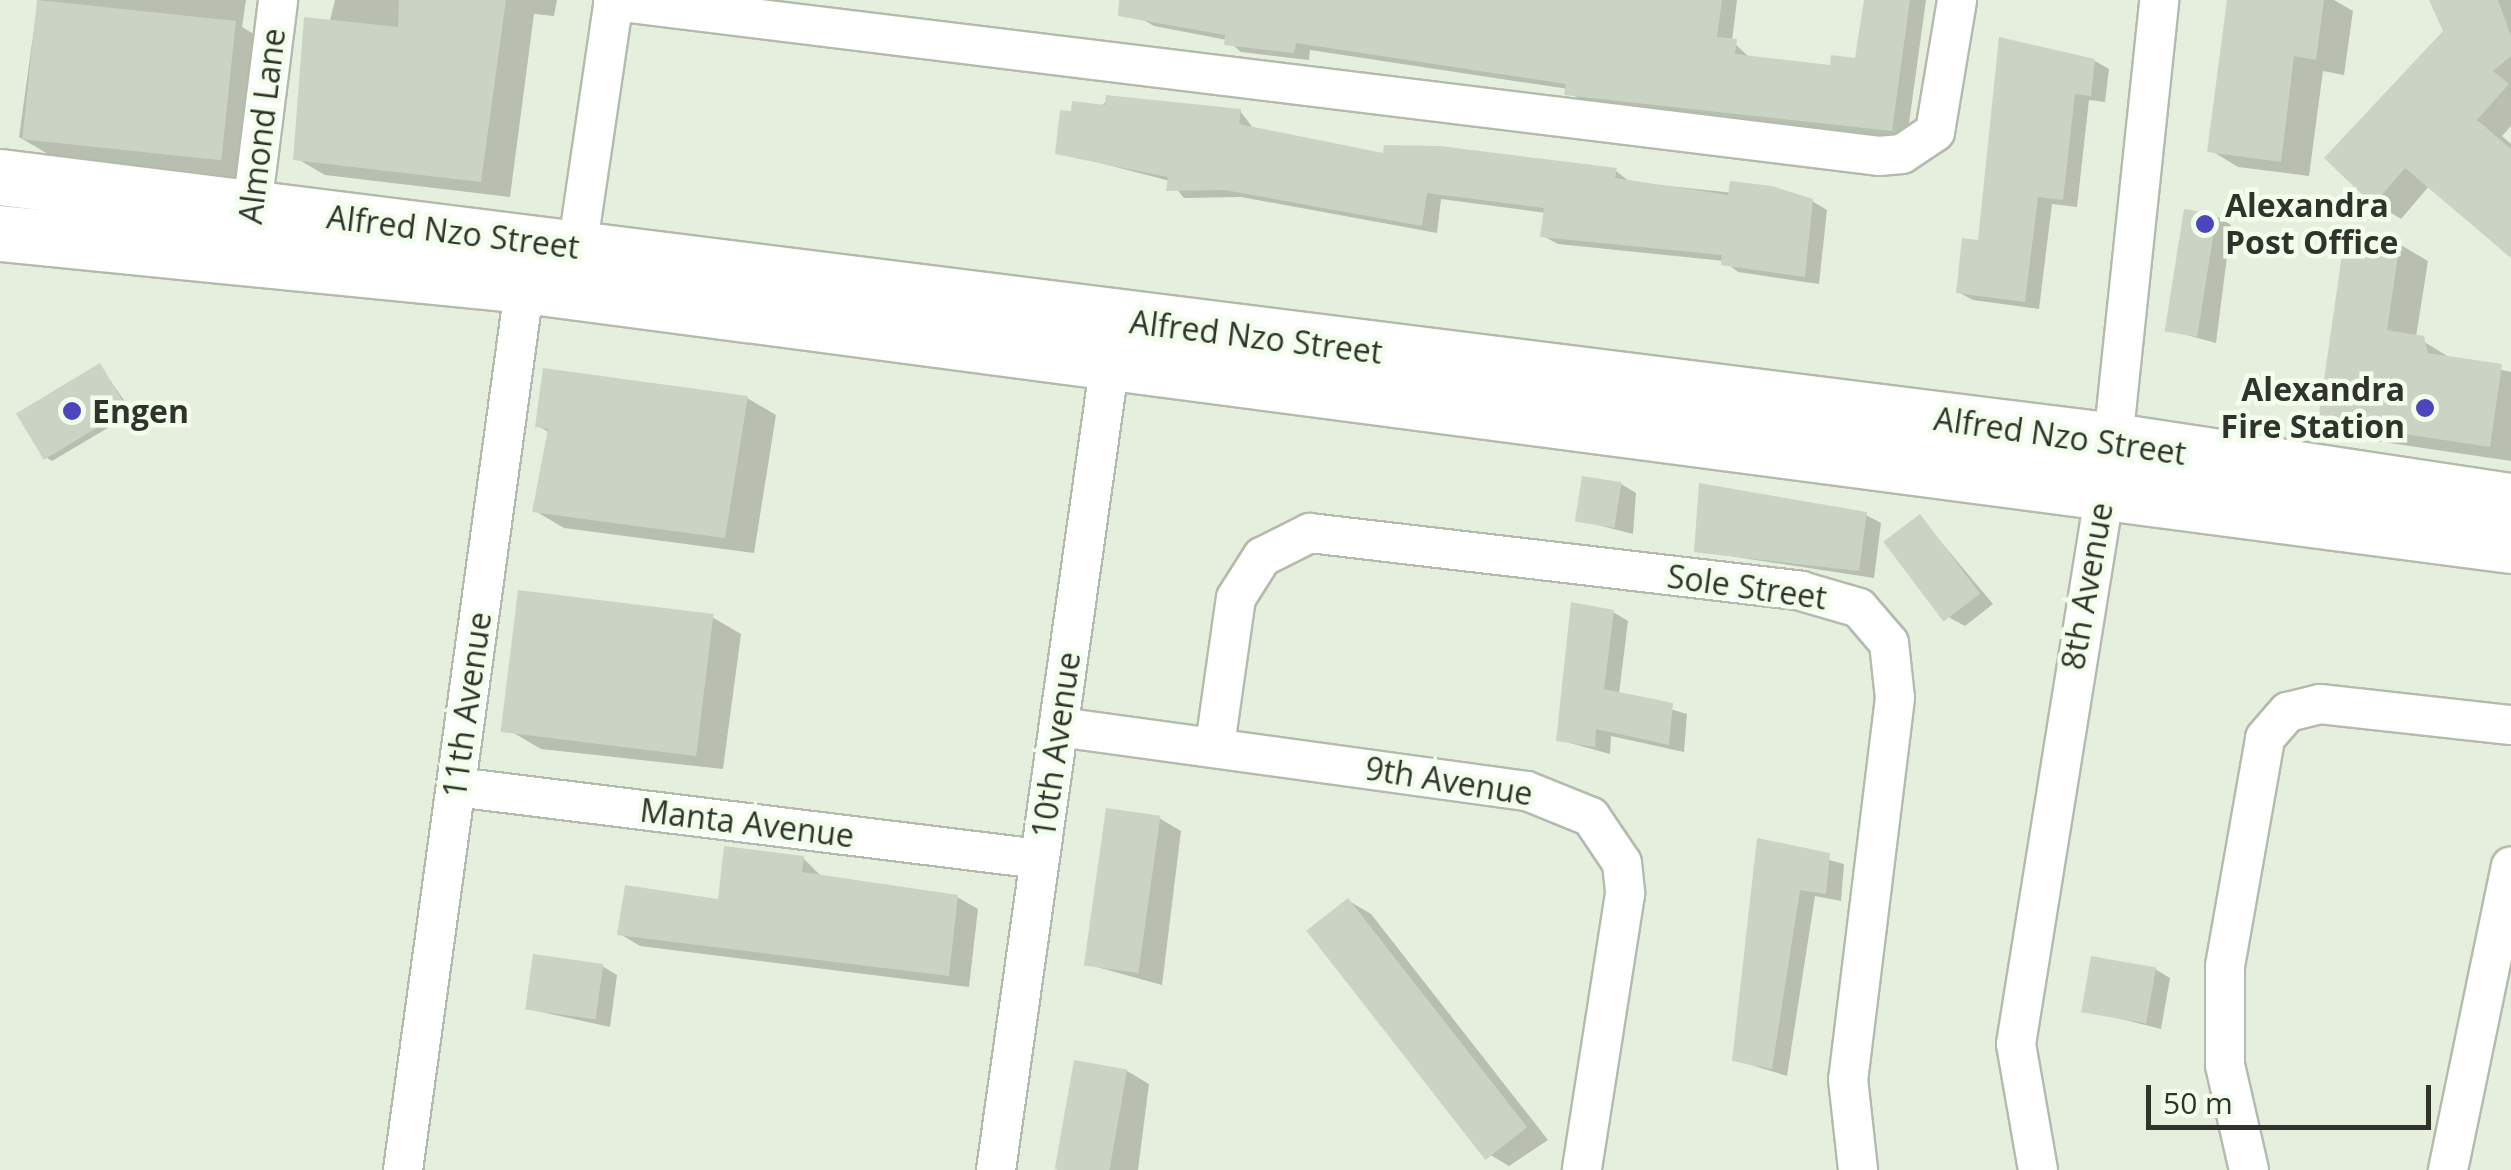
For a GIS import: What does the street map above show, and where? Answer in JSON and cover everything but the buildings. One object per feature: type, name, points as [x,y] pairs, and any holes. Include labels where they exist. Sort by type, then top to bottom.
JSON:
[{"type":"street","name":"Almond Lane","points":[[250,230],[278,0]]},
{"type":"street","points":[[614,0],[874,16],[1879,156],[1902,154],[1935,132],[1956,0]]},
{"type":"street","name":"11th Avenue","points":[[403,1170],[456,786],[551,266],[614,0]]},
{"type":"street","name":"8th Avenue","points":[[2038,1170],[2016,1044],[2109,467],[2159,0]]},
{"type":"street","name":"Alfred Nzo Street","points":[[0,178],[250,230],[2109,467],[2426,512],[2511,545]]},
{"type":"street","name":"Alfred Nzo Street","points":[[0,233],[250,230]]},
{"type":"street","name":"10th Avenue","points":[[996,1170],[1112,341]]},
{"type":"street","name":"Alfred Nzo Street","points":[[2426,512],[2511,502]]},
{"type":"street","name":"Sole Street","points":[[1215,745],[1236,598],[1262,558],[1310,533],[1801,592],[1858,608],[1889,643],[1896,698],[1848,1080],[1858,1170]]},
{"type":"street","points":[[2248,1170],[2225,1064],[2225,966],[2265,738],[2288,712],[2320,704],[2511,725]]},
{"type":"street","name":"9th Avenue","points":[[1059,727],[1215,745],[1528,791],[1591,818],[1610,838],[1622,862],[1622,928],[1582,1170]]},
{"type":"street","name":"Manta Avenue","points":[[456,786],[1039,859]]},
{"type":"street","points":[[2448,1170],[2511,866]]},
{"type":"place","name":"Alexandra Post Office","points":[[2205,224]]},
{"type":"place","name":"Alexandra Fire Station","points":[[2425,408]]},
{"type":"place","name":"Engen","points":[[72,411]]}]
